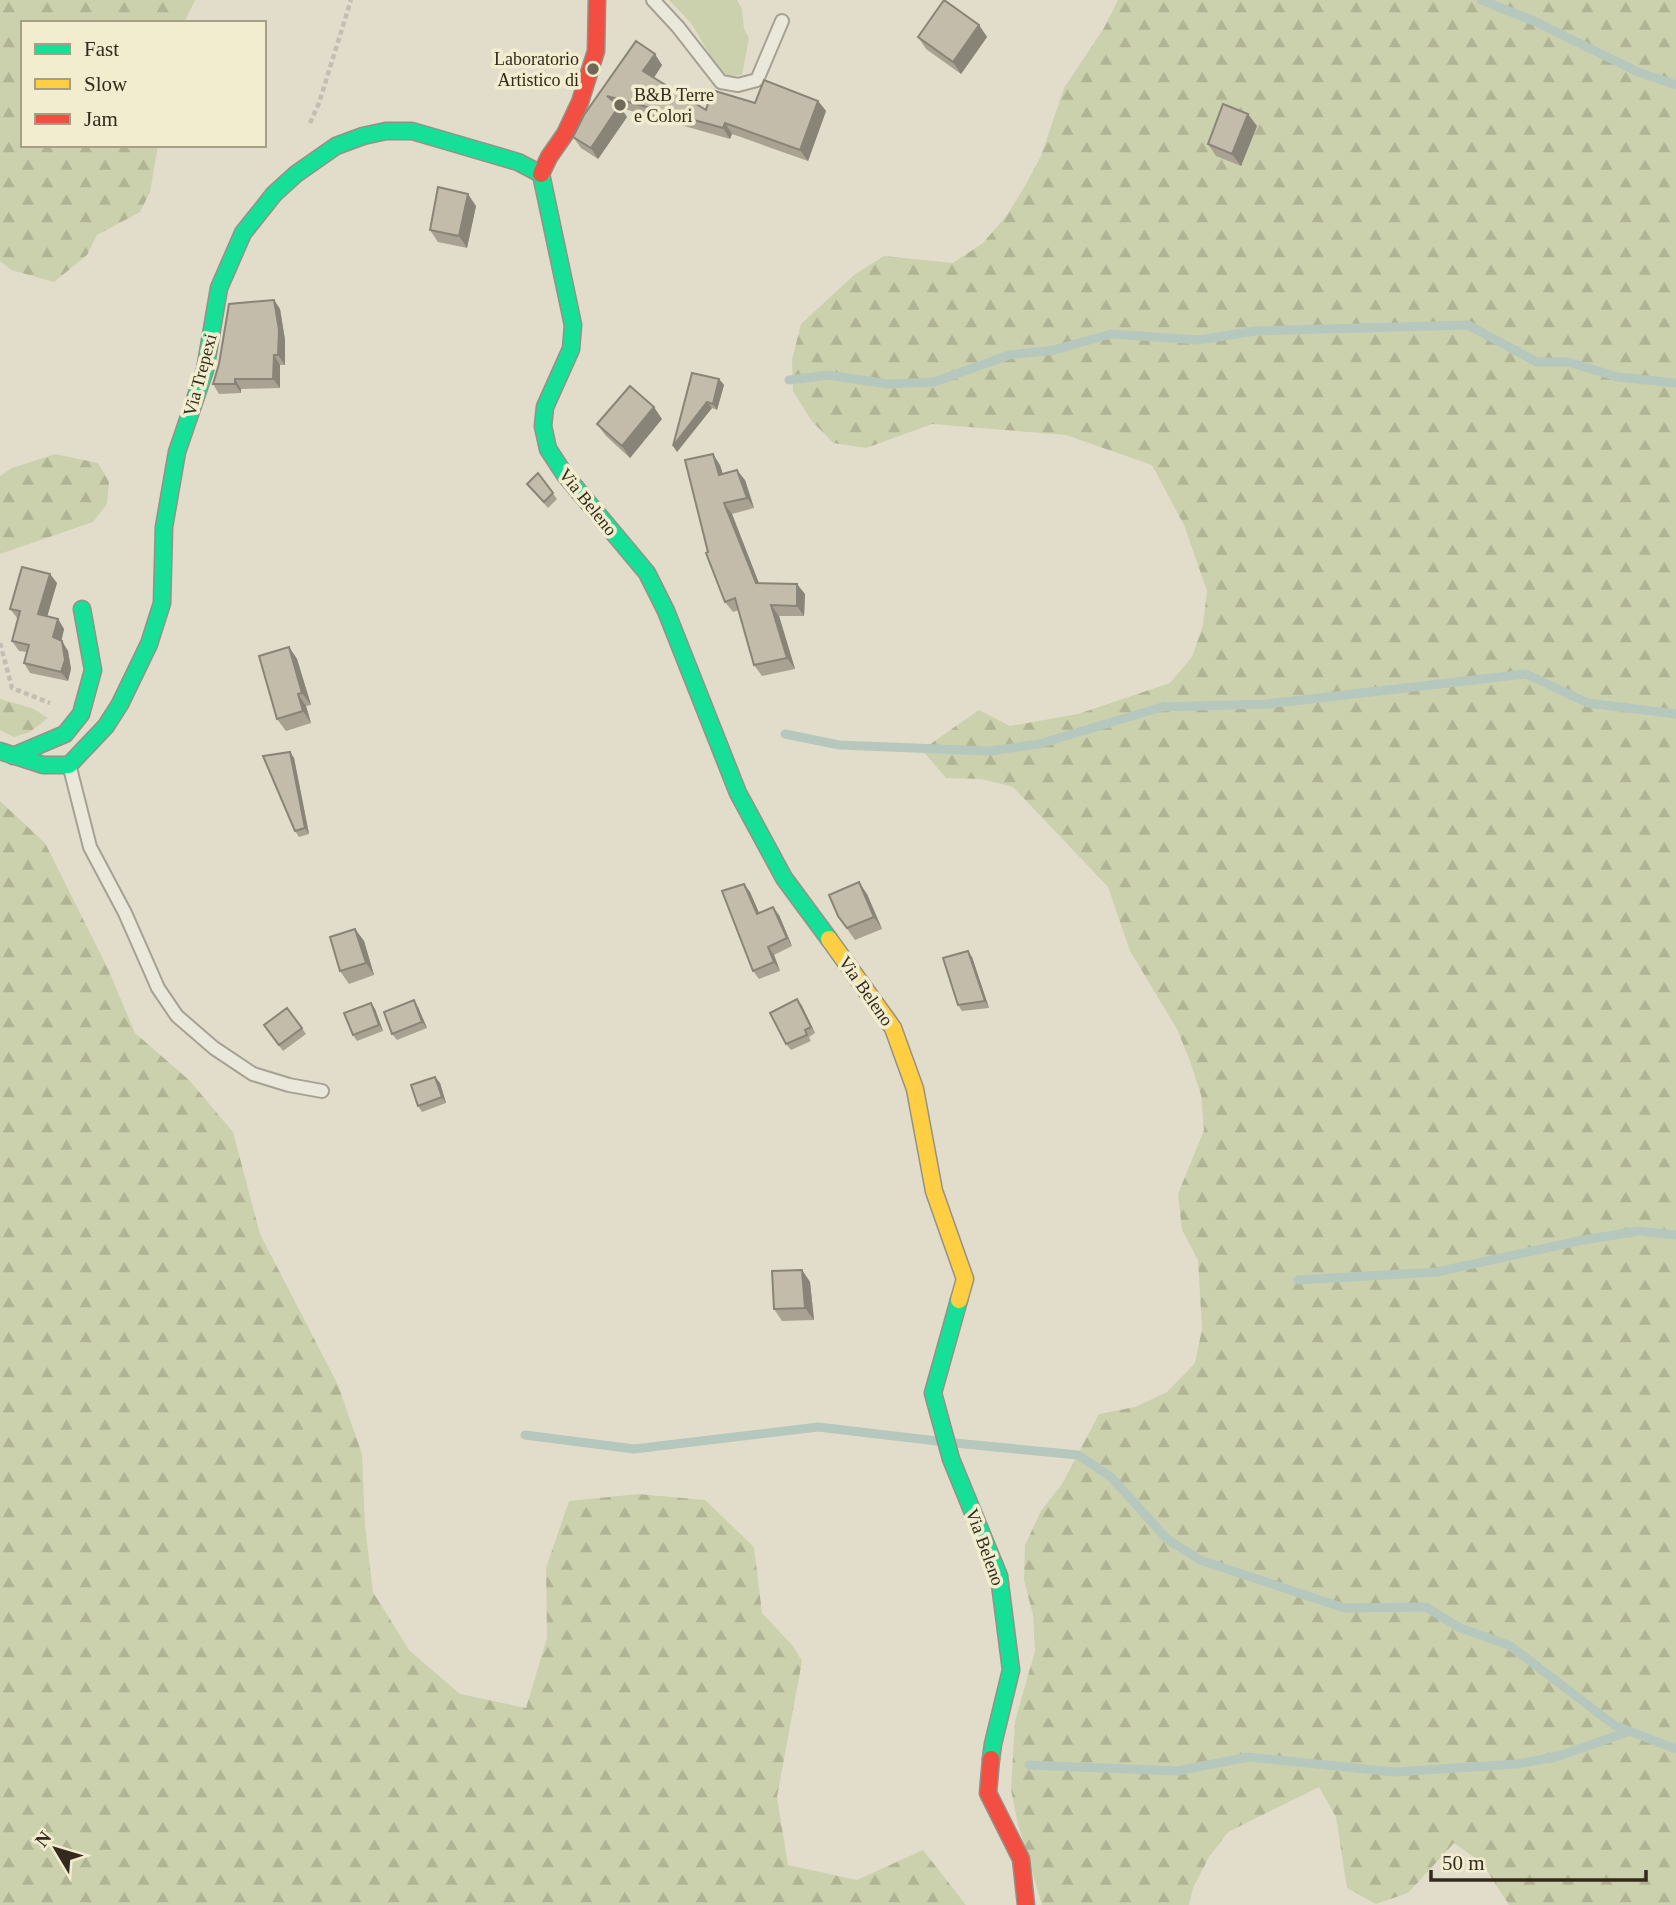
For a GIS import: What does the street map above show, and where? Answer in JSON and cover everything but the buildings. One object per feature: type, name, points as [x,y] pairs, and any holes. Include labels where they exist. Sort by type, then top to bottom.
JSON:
[{"type":"street","points":[[541,174],[580,102],[596,51],[597,0]]},
{"type":"street","name":"Via Trepexi","points":[[69,765],[106,726],[120,704],[149,644],[162,603],[164,527],[177,452],[205,370],[219,288],[243,233],[258,213],[296,174],[336,146],[386,131],[412,131],[517,162],[541,174]]},
{"type":"street","name":"Via Beleno","points":[[541,174],[573,325],[571,349],[545,407],[543,426],[548,449],[565,475],[647,573],[666,611],[738,793],[784,878],[893,1028],[915,1088],[934,1191],[965,1279],[933,1393],[951,1459],[999,1576],[1011,1670],[993,1744],[988,1793],[1021,1859],[1026,1905]]},
{"type":"street","points":[[6,754],[65,734],[80,714],[93,670],[82,609]]},
{"type":"street","points":[[6,754],[43,765],[69,765]]},
{"type":"lane","points":[[653,0],[721,82],[738,85],[757,80],[782,20]]},
{"type":"lane","points":[[69,765],[90,847],[125,913],[158,988],[177,1016],[214,1048],[253,1074],[322,1091]]},
{"type":"path","points":[[309,124],[319,103],[351,0]]},
{"type":"path","points":[[0,643],[12,688],[80,714]]},
{"type":"green space","points":[[0,0],[195,0],[185,21],[21,21],[21,147],[158,147],[150,192],[140,212],[97,235],[87,255],[54,282],[11,270],[0,261]]},
{"type":"green space","points":[[669,0],[737,0],[749,38],[742,75],[727,76],[719,70],[691,23]]},
{"type":"green space","points":[[1118,0],[1676,0],[1676,1905],[1509,1905],[1482,1863],[1454,1843],[1408,1893],[1376,1904],[1347,1888],[1336,1817],[1319,1787],[1228,1832],[1209,1857],[1193,1888],[1189,1905],[1042,1905],[1018,1824],[1011,1790],[1015,1721],[1035,1651],[1033,1615],[1024,1580],[1025,1545],[1041,1511],[1062,1484],[1099,1414],[1135,1407],[1167,1392],[1195,1363],[1202,1329],[1198,1260],[1182,1230],[1178,1194],[1204,1130],[1201,1095],[1177,1029],[1130,951],[1108,887],[1013,787],[981,779],[946,778],[922,750],[979,710],[1010,726],[1078,714],[1170,683],[1192,657],[1203,625],[1207,591],[1184,525],[1152,465],[1066,435],[932,424],[866,448],[833,443],[811,420],[793,391],[792,360],[801,324],[854,275],[884,256],[953,263],[983,243],[1007,215],[1025,186],[1041,156],[1064,88],[1104,28]]},
{"type":"green space","points":[[55,454],[98,463],[109,482],[107,504],[93,522],[0,554],[0,476],[12,468]]},
{"type":"green space","points":[[0,699],[32,708],[48,718],[30,732],[14,737],[0,730]]},
{"type":"green space","points":[[0,801],[45,843],[108,969],[135,1033],[189,1080],[233,1132],[260,1234],[338,1385],[362,1454],[365,1526],[373,1592],[409,1650],[460,1694],[526,1708],[547,1638],[546,1568],[569,1501],[638,1494],[705,1500],[754,1547],[762,1613],[793,1646],[802,1661],[777,1797],[788,1865],[857,1880],[923,1850],[966,1905],[0,1905]]},
{"type":"waterway","points":[[1481,0],[1534,21],[1638,72],[1676,85]]},
{"type":"waterway","points":[[789,380],[828,375],[888,384],[934,382],[1009,355],[1054,350],[1111,334],[1199,340],[1255,331],[1468,325],[1537,362],[1568,362],[1618,377],[1676,383]]},
{"type":"waterway","points":[[785,734],[839,745],[989,751],[1039,744],[1162,707],[1267,704],[1526,674],[1588,703],[1676,714]]},
{"type":"waterway","points":[[1298,1280],[1437,1272],[1578,1241],[1638,1231],[1676,1235]]},
{"type":"waterway","points":[[525,1435],[634,1449],[818,1427],[937,1441]]},
{"type":"waterway","points":[[955,1443],[1078,1455],[1111,1477],[1167,1539],[1200,1560],[1344,1608],[1426,1607],[1460,1628],[1509,1645],[1614,1725],[1676,1749]]},
{"type":"waterway","points":[[1029,1765],[1177,1771],[1248,1757],[1395,1772],[1517,1764],[1559,1756],[1630,1731]]},
{"type":"traffic: fast","points":[[0,751],[43,765],[69,765],[106,726],[120,704],[149,644],[162,603],[164,527],[177,452],[205,370],[219,288],[243,233],[274,194],[296,174],[336,146],[386,131],[412,131],[518,162],[541,174]]},
{"type":"traffic: fast","points":[[541,174],[573,325],[571,349],[545,407],[543,426],[548,449],[565,475],[647,573],[666,611],[738,793],[784,878],[829,939]]},
{"type":"traffic: fast","points":[[13,756],[65,734],[81,714],[93,670],[82,609]]},
{"type":"traffic: fast","points":[[959,1300],[933,1393],[951,1459],[999,1576],[1011,1670],[991,1759]]},
{"type":"traffic: slow","points":[[829,939],[893,1028],[915,1089],[934,1191],[965,1279],[959,1300]]},
{"type":"traffic: jam","points":[[541,174],[580,102],[596,51],[597,0]]},
{"type":"traffic: jam","points":[[991,1759],[988,1793],[1021,1859],[1026,1905]]},
{"type":"place","name":"Laboratorio Artistico di","points":[[593,69]]},
{"type":"place","name":"B&B Terre e Colori","points":[[620,105]]}]
